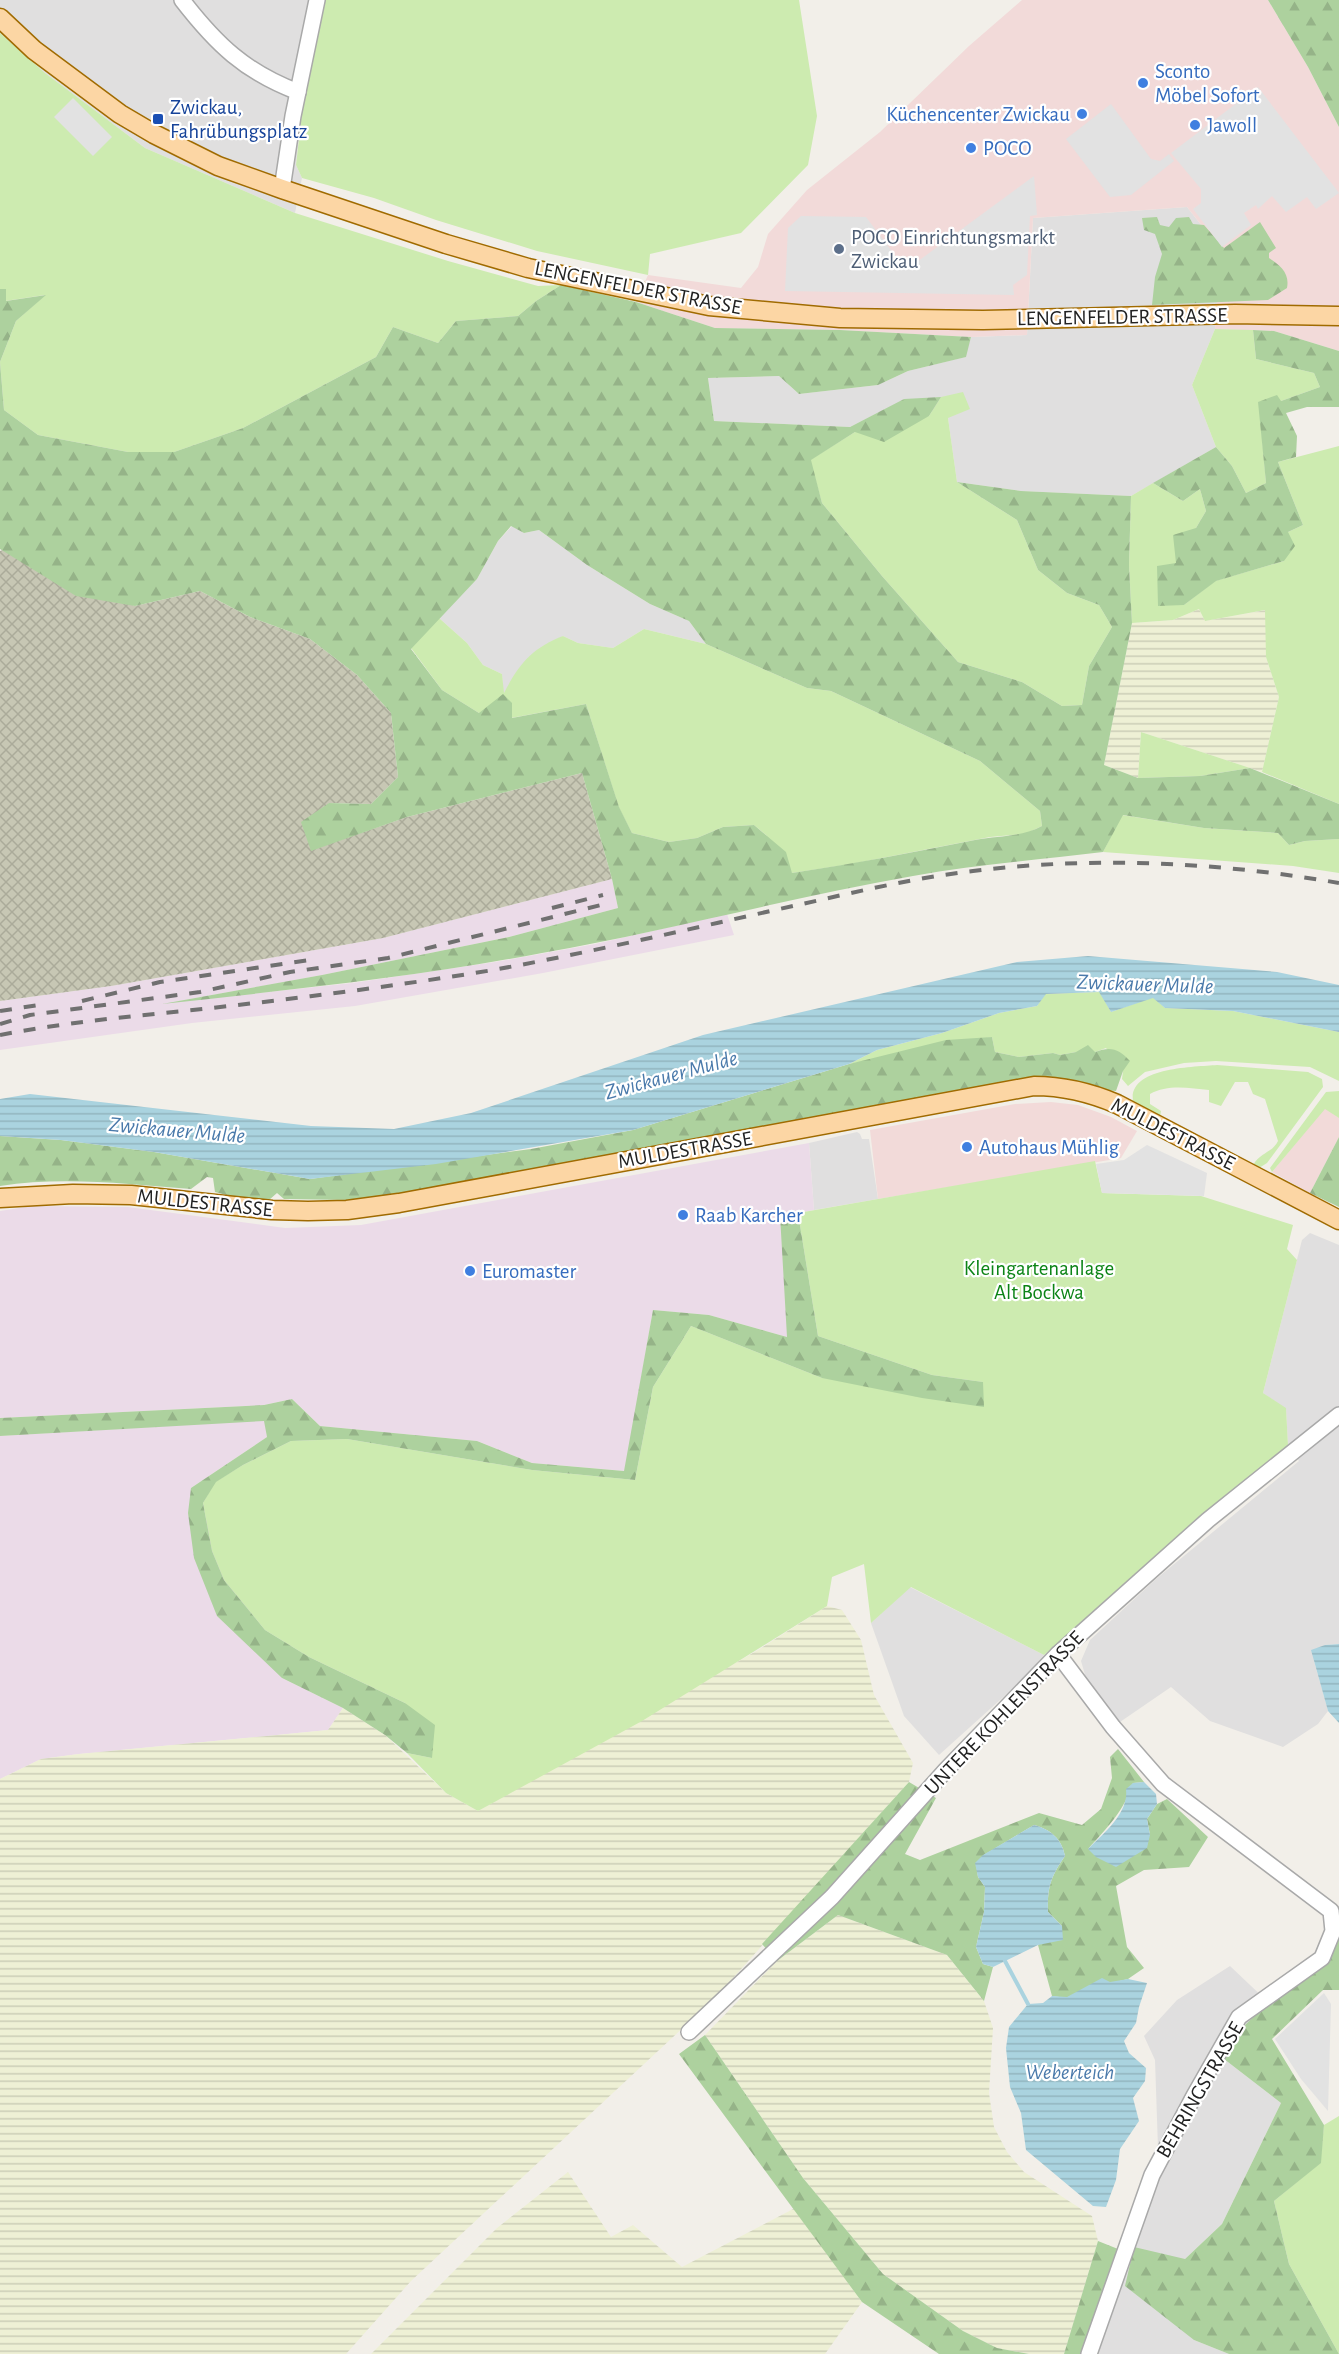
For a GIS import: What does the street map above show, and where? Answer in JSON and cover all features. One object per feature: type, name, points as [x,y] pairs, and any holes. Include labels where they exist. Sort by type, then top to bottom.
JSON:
[{"type":"main road","name":"LENGENFELDER STRASSE","points":[[0,18],[34,50],[120,114],[218,166],[282,189],[528,268],[709,306],[840,318],[999,320],[1235,314],[1339,316]]},
{"type":"main road","name":"MULDESTRASSE","points":[[0,1197],[73,1194],[131,1195],[272,1210],[347,1210],[411,1201],[1034,1086],[1052,1086],[1096,1095],[1117,1104],[1339,1220]]},
{"type":"street","points":[[182,0],[234,58],[263,77],[298,92]]},
{"type":"street","points":[[282,189],[298,92],[317,0]]},
{"type":"street","name":"UNTERE KOHLENSTRASSE","points":[[689,2032],[832,1897],[945,1771],[1058,1654],[1208,1520],[1339,1415]]},
{"type":"street","name":"BEHRINGSTRASSE","points":[[1058,1654],[1113,1726],[1163,1784],[1331,1911],[1333,1931],[1322,1958],[1239,2017],[1152,2175],[1089,2354]]},
{"type":"shaded area","points":[[0,0],[323,0],[303,104],[296,165],[302,178],[295,213],[145,148],[45,73],[0,33]]},
{"type":"shaded area","points":[[1022,0],[1268,0],[1308,67],[1339,127],[1339,351],[1274,331],[1215,329],[1221,250],[1187,207],[1033,218],[1027,335],[971,337],[840,330],[715,328],[636,302],[648,275],[741,288],[758,267],[768,234],[807,190],[880,132],[969,46]]},
{"type":"shaded area","points":[[1258,87],[1339,193],[1316,209],[1307,197],[1286,212],[1272,196],[1258,209],[1256,205],[1244,213],[1251,225],[1222,247],[1193,209],[1201,203],[1201,189],[1171,153]]},
{"type":"shaded area","points":[[73,98],[112,137],[93,156],[54,117]]},
{"type":"shaded area","points":[[1111,104],[1151,159],[1160,161],[1169,154],[1174,161],[1131,195],[1110,197],[1066,139]]},
{"type":"shaded area","name":"POCO Einrichtungsmarkt Zwickau","points":[[1034,176],[1037,215],[1030,216],[1027,275],[1013,285],[1014,295],[785,291],[788,228],[801,216],[866,217],[906,270]]},
{"type":"shaded area","points":[[1187,207],[1221,250],[1215,329],[1192,385],[1216,447],[1131,496],[1021,491],[957,482],[948,418],[904,400],[850,427],[714,421],[708,378],[779,376],[799,394],[878,385],[908,371],[965,357],[971,337],[1027,335],[1033,218]]},
{"type":"shaded area","points":[[512,526],[524,533],[539,530],[587,565],[650,604],[689,621],[706,644],[644,629],[613,648],[578,643],[563,636],[503,694],[502,674],[483,665],[467,643],[439,618],[477,579],[498,541]]},
{"type":"shaded area","points":[[3,550],[135,606],[200,591],[250,617],[310,639],[357,675],[391,713],[398,777],[371,804],[329,803],[311,850],[407,817],[582,773],[612,879],[383,938],[111,986],[0,1001],[0,551]]},
{"type":"shaded area","points":[[1199,609],[1205,621],[1266,610],[1266,657],[1279,697],[1262,772],[1141,732],[1138,778],[1104,765],[1132,623],[1173,620]]},
{"type":"shaded area","points":[[612,879],[618,908],[509,937],[174,1002],[352,983],[495,962],[595,944],[727,914],[734,935],[543,973],[355,1006],[192,1023],[0,1050],[0,1001],[111,986],[383,938]]},
{"type":"shaded area","points":[[1051,1102],[1078,1105],[1111,1117],[1137,1131],[1121,1158],[878,1199],[870,1130],[1015,1104]]},
{"type":"shaded area","points":[[1325,1108],[1339,1118],[1339,1137],[1310,1193],[1272,1172]]},
{"type":"shaded area","points":[[857,1132],[862,1139],[869,1139],[878,1199],[814,1210],[809,1143]]},
{"type":"shaded area","points":[[809,1143],[814,1210],[799,1213],[787,1337],[709,1315],[653,1310],[625,1471],[532,1463],[477,1441],[320,1426],[292,1399],[264,1405],[0,1418],[0,1211],[32,1206],[128,1207],[285,1228],[361,1225]]},
{"type":"shaded area","points":[[1147,1145],[1207,1173],[1204,1196],[1102,1193],[1096,1164],[1124,1160]]},
{"type":"shaded area","points":[[1310,1233],[1339,1245],[1339,1644],[1325,1645],[1314,1661],[1328,1711],[1318,1724],[1283,1747],[1210,1721],[1171,1687],[1120,1722],[1086,1678],[1081,1661],[1090,1640],[1156,1579],[1299,1461],[1288,1445],[1286,1409],[1263,1393],[1302,1240]]},
{"type":"shaded area","points":[[265,1420],[267,1437],[191,1488],[282,1678],[343,1708],[328,1730],[41,1759],[0,1779],[0,1436]]},
{"type":"shaded area","points":[[910,1587],[1044,1655],[1021,1681],[939,1755],[904,1716],[871,1623]]},
{"type":"shaded area","points":[[827,1606],[842,1610],[861,1640],[874,1695],[913,1763],[909,1782],[716,1997],[411,2281],[346,2354],[0,2354],[0,1779],[41,1759],[328,1730],[343,1708],[385,1735],[446,1793],[478,1811],[758,1650]]},
{"type":"shaded area","points":[[838,1915],[947,1955],[984,2001],[993,2028],[989,2093],[994,2127],[1007,2152],[1024,2172],[1092,2216],[1098,2241],[1064,2354],[1029,2354],[997,2348],[963,2331],[883,2274],[803,2178],[705,2035],[777,1961]]},
{"type":"shaded area","points":[[1230,1966],[1269,2003],[1224,2059],[1281,2103],[1222,2224],[1185,2259],[1194,2340],[1229,2354],[1081,2354],[1118,2249],[1158,2148],[1155,2060],[1144,2036],[1177,2000]]},
{"type":"shaded area","points":[[1324,1993],[1331,2004],[1328,2111],[1301,2079],[1275,2039]]},
{"type":"shaded area","points":[[568,2172],[611,2237],[633,2225],[682,2267],[795,2208],[862,2302],[825,2354],[371,2354],[497,2228]]},
{"type":"green space","points":[[323,0],[799,0],[817,116],[808,165],[741,233],[650,254],[648,275],[537,251],[374,198],[302,178],[296,165],[303,104]]},
{"type":"green space","points":[[1268,0],[1339,0],[1339,127],[1308,67]]},
{"type":"green space","points":[[0,33],[45,73],[145,148],[295,213],[448,261],[538,286],[561,285],[518,316],[456,321],[438,343],[393,327],[376,357],[243,428],[174,452],[128,452],[38,435],[4,410],[0,362],[16,321],[45,295],[5,301],[6,290],[0,289]]},
{"type":"green space","points":[[1157,217],[1160,225],[1169,227],[1176,218],[1189,217],[1193,224],[1204,225],[1224,248],[1260,222],[1276,248],[1269,253],[1269,258],[1286,274],[1287,288],[1268,300],[1152,305],[1155,277],[1162,254],[1155,234],[1144,230],[1142,218]]},
{"type":"green space","points":[[561,285],[636,302],[715,328],[840,330],[971,337],[966,357],[908,371],[878,385],[799,394],[779,376],[708,378],[714,421],[850,427],[904,399],[941,397],[929,416],[884,442],[855,432],[811,460],[822,503],[882,576],[958,662],[1022,682],[1062,706],[1082,705],[1089,666],[1112,627],[1099,605],[1067,593],[1038,570],[1017,520],[957,482],[1021,491],[1131,496],[1129,565],[1132,623],[1104,765],[1138,778],[1200,776],[1250,768],[1339,804],[1339,839],[1305,841],[1289,845],[1278,833],[1204,828],[1123,815],[1103,852],[984,865],[913,876],[495,962],[352,982],[162,1004],[322,975],[509,937],[618,908],[582,773],[407,817],[311,851],[301,822],[329,803],[371,804],[398,777],[391,713],[357,675],[310,639],[250,617],[200,591],[135,606],[76,596],[0,549],[0,362],[4,410],[38,435],[128,452],[174,452],[243,428],[376,357],[393,327],[438,343],[456,321],[518,316]],"holes":[[[511,526],[524,533],[539,530],[587,565],[650,604],[689,621],[706,644],[807,688],[831,691],[980,761],[1040,811],[1042,826],[1017,834],[792,873],[786,852],[754,825],[723,827],[697,838],[669,842],[632,833],[619,807],[586,704],[512,718],[512,703],[503,694],[479,713],[442,690],[411,649],[477,579],[498,541]]]},
{"type":"green space","points":[[0,289],[6,289],[6,301],[46,295],[16,321],[0,362]]},
{"type":"green space","points":[[1215,329],[1253,330],[1256,359],[1314,373],[1320,387],[1281,401],[1259,402],[1266,483],[1246,493],[1232,466],[1216,447],[1192,385]]},
{"type":"green space","points":[[1253,330],[1274,331],[1339,351],[1339,407],[1307,407],[1286,413],[1297,436],[1296,457],[1278,462],[1303,525],[1288,532],[1295,546],[1284,561],[1216,581],[1184,605],[1158,606],[1157,566],[1176,563],[1173,535],[1196,528],[1206,511],[1200,489],[1183,501],[1153,483],[1216,447],[1232,466],[1246,493],[1266,483],[1258,402],[1277,395],[1281,401],[1320,387],[1314,373],[1256,359]]},
{"type":"green space","points":[[963,392],[970,409],[948,418],[957,482],[1017,520],[1038,570],[1067,593],[1099,605],[1112,627],[1089,666],[1082,705],[1062,706],[1022,682],[958,662],[882,576],[822,503],[810,460],[855,432],[929,416],[941,397]]},
{"type":"green space","points":[[1339,446],[1339,804],[1262,772],[1279,697],[1266,657],[1265,610],[1205,621],[1199,609],[1173,620],[1132,623],[1129,565],[1131,496],[1153,483],[1183,501],[1200,489],[1206,511],[1196,528],[1184,605],[1215,581],[1284,561],[1288,532],[1303,525],[1278,462]]},
{"type":"green space","points":[[439,618],[467,643],[483,665],[502,674],[504,693],[521,665],[528,658],[543,646],[563,636],[578,643],[613,648],[644,629],[706,644],[807,688],[831,691],[980,761],[1040,811],[1042,826],[1025,834],[990,837],[792,873],[766,835],[754,825],[723,827],[697,838],[669,842],[632,833],[619,808],[586,704],[511,718],[479,713],[442,690],[411,648]]},
{"type":"green space","points":[[1141,732],[1250,768],[1200,776],[1138,778]]},
{"type":"green space","points":[[1122,815],[1204,828],[1278,833],[1289,845],[1305,841],[1339,839],[1339,873],[1293,866],[1103,852]]},
{"type":"green space","points":[[1100,992],[1111,1012],[1153,997],[1165,1008],[1233,1011],[1339,1032],[1339,1081],[1310,1067],[1216,1061],[1184,1063],[1145,1072],[1128,1086],[1122,1079],[1123,1071],[1106,1048],[1095,1052],[1019,1057],[995,1052],[992,1037],[849,1064],[877,1050],[942,1033],[999,1013],[1037,1006],[1045,994]]},
{"type":"green space","points":[[992,1037],[995,1052],[1019,1057],[1053,1053],[1060,1055],[1076,1052],[1088,1045],[1095,1052],[1106,1049],[1114,1050],[1130,1061],[1123,1071],[1116,1091],[1036,1079],[400,1193],[346,1200],[284,1199],[277,1193],[269,1200],[234,1197],[215,1192],[213,1178],[207,1177],[191,1189],[71,1181],[0,1186],[0,1136],[61,1140],[154,1152],[310,1179],[531,1149],[633,1130],[849,1064],[946,1040]]},
{"type":"green space","points":[[1217,1065],[1308,1072],[1322,1079],[1323,1087],[1267,1163],[1259,1168],[1253,1165],[1278,1141],[1265,1099],[1253,1094],[1248,1082],[1235,1082],[1221,1106],[1209,1102],[1209,1090],[1179,1087],[1157,1091],[1150,1094],[1150,1104],[1161,1111],[1160,1117],[1133,1101],[1134,1090],[1141,1081],[1151,1075],[1179,1068]]},
{"type":"green space","points":[[1339,1091],[1339,1118],[1325,1109],[1272,1172],[1270,1168],[1326,1092]]},
{"type":"green space","points":[[1339,1137],[1339,1207],[1310,1193]]},
{"type":"green space","name":"Kleingartenanlage Alt Bockwa","points":[[1095,1161],[1102,1193],[1201,1196],[1293,1225],[1287,1249],[1297,1260],[1263,1393],[1286,1408],[1288,1445],[1044,1655],[911,1587],[871,1623],[864,1564],[832,1577],[827,1606],[642,1721],[478,1811],[446,1793],[407,1753],[432,1758],[405,1703],[309,1657],[265,1630],[224,1580],[212,1551],[203,1503],[215,1482],[291,1441],[347,1439],[532,1470],[635,1480],[653,1387],[691,1326],[822,1378],[983,1382],[932,1375],[818,1336],[798,1213]]},
{"type":"green space","points":[[798,1213],[818,1336],[932,1375],[983,1382],[984,1407],[922,1398],[822,1378],[691,1326],[653,1387],[635,1480],[532,1470],[347,1439],[291,1441],[243,1465],[216,1482],[203,1503],[212,1551],[224,1580],[265,1630],[309,1657],[405,1703],[435,1725],[432,1758],[407,1753],[385,1735],[343,1708],[282,1678],[217,1616],[194,1558],[188,1513],[191,1488],[267,1437],[264,1421],[0,1436],[0,1418],[264,1405],[292,1399],[320,1426],[477,1441],[532,1463],[624,1471],[653,1310],[709,1315],[787,1337],[780,1215]]},
{"type":"green space","points":[[1118,1749],[1144,1782],[1133,1783],[1120,1811],[1088,1849],[1150,1835],[1147,1819],[1157,1804],[1167,1799],[1208,1837],[1189,1867],[1144,1870],[1116,1886],[1127,1947],[1144,1968],[1128,1979],[1082,1990],[1067,1998],[1052,1996],[1038,1945],[1062,1926],[1048,1912],[1048,1903],[1051,1882],[1065,1856],[1054,1836],[1034,1825],[984,1855],[976,1863],[978,1877],[985,1887],[984,1912],[976,1947],[983,1964],[993,1967],[984,2001],[947,1955],[838,1915],[777,1961],[762,1944],[909,1782],[936,1798],[905,1854],[920,1860],[1039,1813],[1082,1825],[1101,1809],[1112,1778],[1110,1757]]},
{"type":"green space","points":[[1339,1928],[1339,1990],[1323,1990],[1272,2039],[1324,2125],[1321,2163],[1274,2201],[1289,2264],[1339,2354],[1229,2354],[1194,2340],[1125,2286],[1134,2247],[1185,2259],[1222,2224],[1281,2103],[1224,2059],[1246,2024],[1318,1957]]},
{"type":"green space","points":[[705,2035],[803,2178],[883,2274],[963,2331],[997,2348],[1029,2354],[939,2354],[862,2302],[679,2054]]},
{"type":"green space","points":[[1339,2116],[1339,2354],[1289,2264],[1274,2201],[1320,2163],[1324,2125]]},
{"type":"green space","points":[[1098,2241],[1118,2249],[1081,2354],[1064,2354]]},
{"type":"water","name":"Zwickauer Mulde","points":[[1088,956],[1277,972],[1339,985],[1339,1032],[1233,1011],[1165,1008],[1153,998],[1111,1012],[1099,992],[1046,994],[1037,1006],[999,1013],[942,1033],[877,1050],[849,1064],[633,1130],[436,1164],[310,1179],[154,1152],[61,1140],[0,1136],[0,1099],[30,1094],[311,1126],[394,1129],[471,1113],[703,1035],[1017,962]]},
{"type":"water","points":[[1339,1644],[1339,1723],[1328,1711],[1311,1650],[1325,1645]]},
{"type":"water","points":[[1144,1782],[1156,1794],[1157,1804],[1147,1819],[1150,1835],[1147,1848],[1116,1867],[1096,1857],[1088,1849],[1120,1814],[1126,1798],[1126,1789],[1133,1783]]},
{"type":"water","points":[[1034,1825],[1045,1829],[1058,1840],[1065,1856],[1051,1882],[1048,1903],[1048,1912],[1062,1926],[1063,1940],[1038,1945],[993,1967],[983,1964],[976,1947],[984,1912],[985,1887],[978,1877],[975,1863],[983,1855]]},
{"type":"water","name":"Weberteich","points":[[1102,1978],[1110,1982],[1128,1979],[1147,1983],[1136,2023],[1124,2041],[1129,2053],[1146,2068],[1145,2081],[1133,2098],[1139,2121],[1120,2149],[1116,2180],[1106,2207],[1093,2206],[1026,2150],[1021,2113],[1010,2087],[1006,2048],[1009,2027],[1028,2004],[1043,2003],[1052,1996],[1067,1997]]},
{"type":"waterway","points":[[1005,1961],[1028,2004]]},
{"type":"railway","points":[[0,1035],[76,1023],[239,1005],[493,970],[606,948],[882,886],[973,871],[1065,864],[1156,864],[1248,870],[1339,883]]},
{"type":"railway","points":[[552,908],[603,895]]},
{"type":"railway","points":[[0,1024],[30,1015],[200,992],[290,972],[388,958],[605,904]]},
{"type":"railway","points":[[82,1001],[160,982],[309,960]]},
{"type":"railway","points":[[0,1011],[39,1005]]},
{"type":"place","name":"Sconto Möbel Sofort","points":[[1143,83]]},
{"type":"place","name":"Küchencenter Zwickau","points":[[1082,114]]},
{"type":"place","name":"Zwickau, Fahrübungsplatz","points":[[158,119]]},
{"type":"place","name":"Jawoll","points":[[1195,125]]},
{"type":"place","name":"POCO","points":[[971,148]]},
{"type":"place","name":"POCO Einrichtungsmarkt Zwickau","points":[[839,249]]},
{"type":"place","name":"Autohaus Mühlig","points":[[967,1147]]},
{"type":"place","name":"Raab Karcher","points":[[683,1215]]},
{"type":"place","name":"Euromaster","points":[[470,1271]]}]
